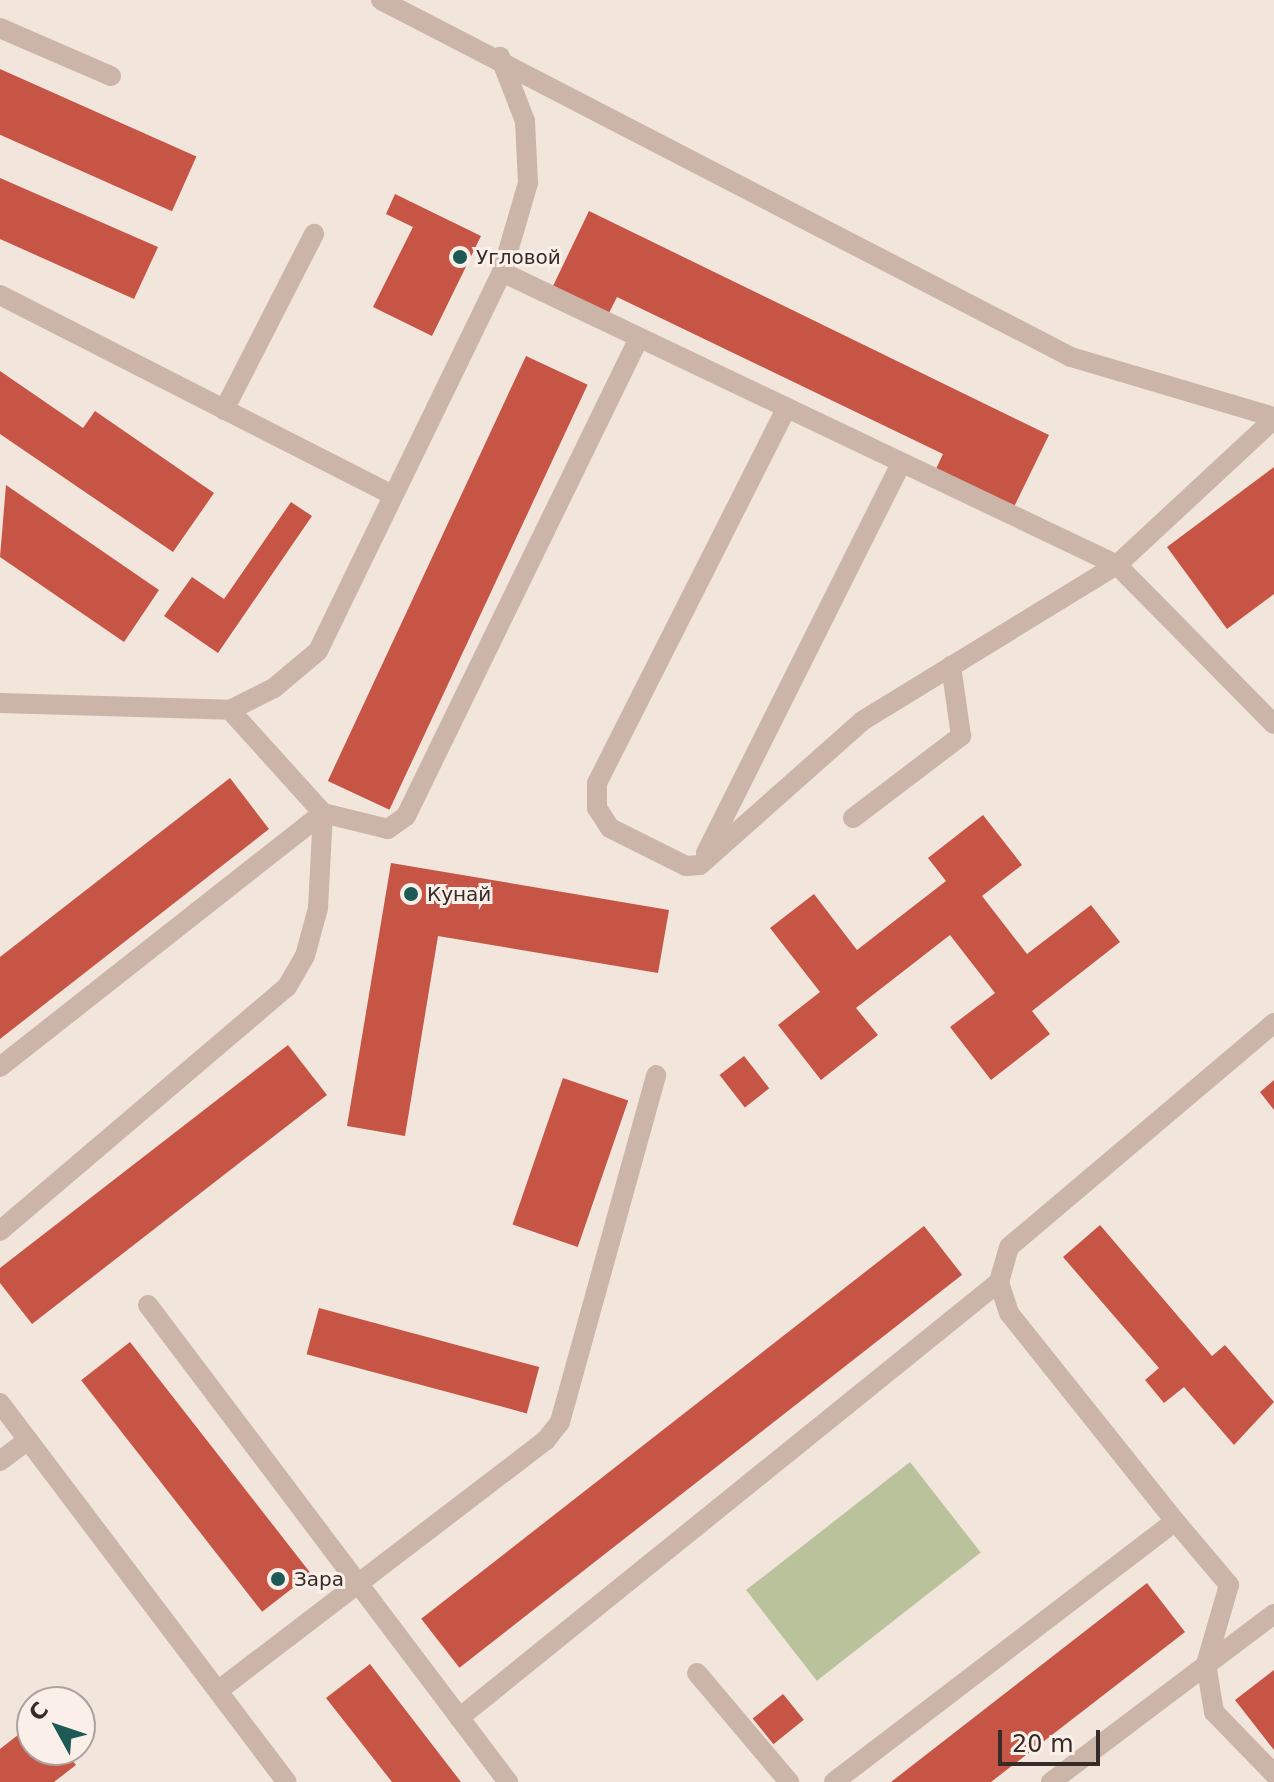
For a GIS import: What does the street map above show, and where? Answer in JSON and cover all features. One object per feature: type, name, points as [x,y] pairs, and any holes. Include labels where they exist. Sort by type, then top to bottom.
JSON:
[{"type":"lane","points":[[381,0],[500,57],[1071,357],[1274,418]]},
{"type":"lane","points":[[0,28],[111,76]]},
{"type":"lane","points":[[0,703],[230,710],[274,688],[318,651],[391,494],[502,272],[528,183],[525,121],[500,57]]},
{"type":"lane","points":[[224,410],[314,234]]},
{"type":"lane","points":[[502,272],[785,411],[1117,565],[1274,724]]},
{"type":"lane","points":[[0,295],[391,494]]},
{"type":"lane","points":[[230,710],[323,813],[388,829],[420,796],[638,340]]},
{"type":"lane","points":[[700,865],[610,828],[597,808],[597,783],[785,411]]},
{"type":"lane","points":[[700,865],[862,721],[1117,565],[1274,418]]},
{"type":"lane","points":[[700,865],[901,463]]},
{"type":"lane","points":[[853,818],[961,736],[951,666]]},
{"type":"lane","points":[[0,1067],[323,813]]},
{"type":"lane","points":[[0,1231],[287,987],[305,956],[318,908],[323,813]]},
{"type":"lane","points":[[1274,1023],[1009,1247],[999,1282],[1009,1313],[1229,1585],[1206,1664],[1214,1712],[1274,1774]]},
{"type":"lane","points":[[219,1690],[362,1583],[560,1422],[656,1075]]},
{"type":"lane","points":[[459,1718],[999,1282]]},
{"type":"lane","points":[[148,1305],[362,1583],[508,1782]]},
{"type":"lane","points":[[0,1403],[287,1782]]},
{"type":"lane","points":[[0,1461],[28,1440]]},
{"type":"lane","points":[[834,1782],[1175,1521]]},
{"type":"lane","points":[[1051,1782],[1274,1614]]},
{"type":"lane","points":[[697,1673],[789,1782]]},
{"type":"green space","points":[[910,1462],[981,1553],[817,1681],[746,1590]]},
{"type":"building","points":[[0,69],[196,156],[172,211],[0,135]]},
{"type":"building","points":[[0,178],[158,247],[134,299],[0,239]]},
{"type":"building","points":[[395,194],[481,236],[432,336],[373,307],[413,227],[386,214]]},
{"type":"building","points":[[589,211],[1049,435],[1012,511],[936,469],[943,454],[617,297],[609,313],[553,286]]},
{"type":"building","points":[[526,356],[588,385],[389,810],[328,781]]},
{"type":"building","points":[[0,371],[83,428],[95,411],[214,493],[173,552],[0,434]]},
{"type":"building","points":[[1274,467],[1274,594],[1227,629],[1167,547]]},
{"type":"building","points":[[6,485],[159,590],[124,642],[0,557]]},
{"type":"building","points":[[291,502],[312,516],[218,653],[164,616],[192,577],[224,599]]},
{"type":"building","points":[[230,778],[269,829],[0,1039],[0,957]]},
{"type":"building","points":[[983,815],[1022,865],[982,896],[1027,954],[1091,905],[1120,942],[1032,1011],[1050,1034],[991,1080],[950,1027],[995,993],[950,935],[856,1008],[878,1035],[821,1080],[778,1025],[820,992],[770,928],[814,894],[857,950],[946,881],[928,858]]},
{"type":"building","points":[[391,863],[669,910],[658,973],[438,936],[405,1136],[347,1126]]},
{"type":"building","points":[[288,1045],[327,1095],[32,1324],[0,1283],[0,1268]]},
{"type":"building","points":[[744,1056],[769,1088],[745,1107],[720,1075]]},
{"type":"building","points":[[563,1078],[628,1100],[578,1247],[513,1225]]},
{"type":"building","points":[[1274,1080],[1274,1110],[1260,1092]]},
{"type":"building","points":[[1100,1225],[1212,1356],[1225,1345],[1274,1402],[1234,1445],[1184,1387],[1164,1403],[1145,1380],[1159,1368],[1063,1257]]},
{"type":"building","points":[[924,1226],[962,1275],[459,1668],[421,1619]]},
{"type":"building","points":[[319,1308],[539,1367],[527,1413],[307,1354]]},
{"type":"building","points":[[130,1342],[311,1574],[262,1612],[81,1380]]},
{"type":"building","points":[[1147,1583],[1185,1632],[991,1782],[891,1782]]},
{"type":"building","points":[[370,1664],[461,1782],[392,1782],[326,1698]]},
{"type":"building","points":[[1274,1670],[1274,1750],[1235,1700]]},
{"type":"building","points":[[783,1694],[804,1720],[773,1744],[753,1719]]},
{"type":"building","points":[[16,1736],[16,1766],[75,1766],[54,1782],[0,1782],[0,1749]]},
{"type":"place","name":"Угловой","points":[[460,257]]},
{"type":"place","name":"Кунай","points":[[411,894]]},
{"type":"place","name":"Зара","points":[[278,1579]]}]
